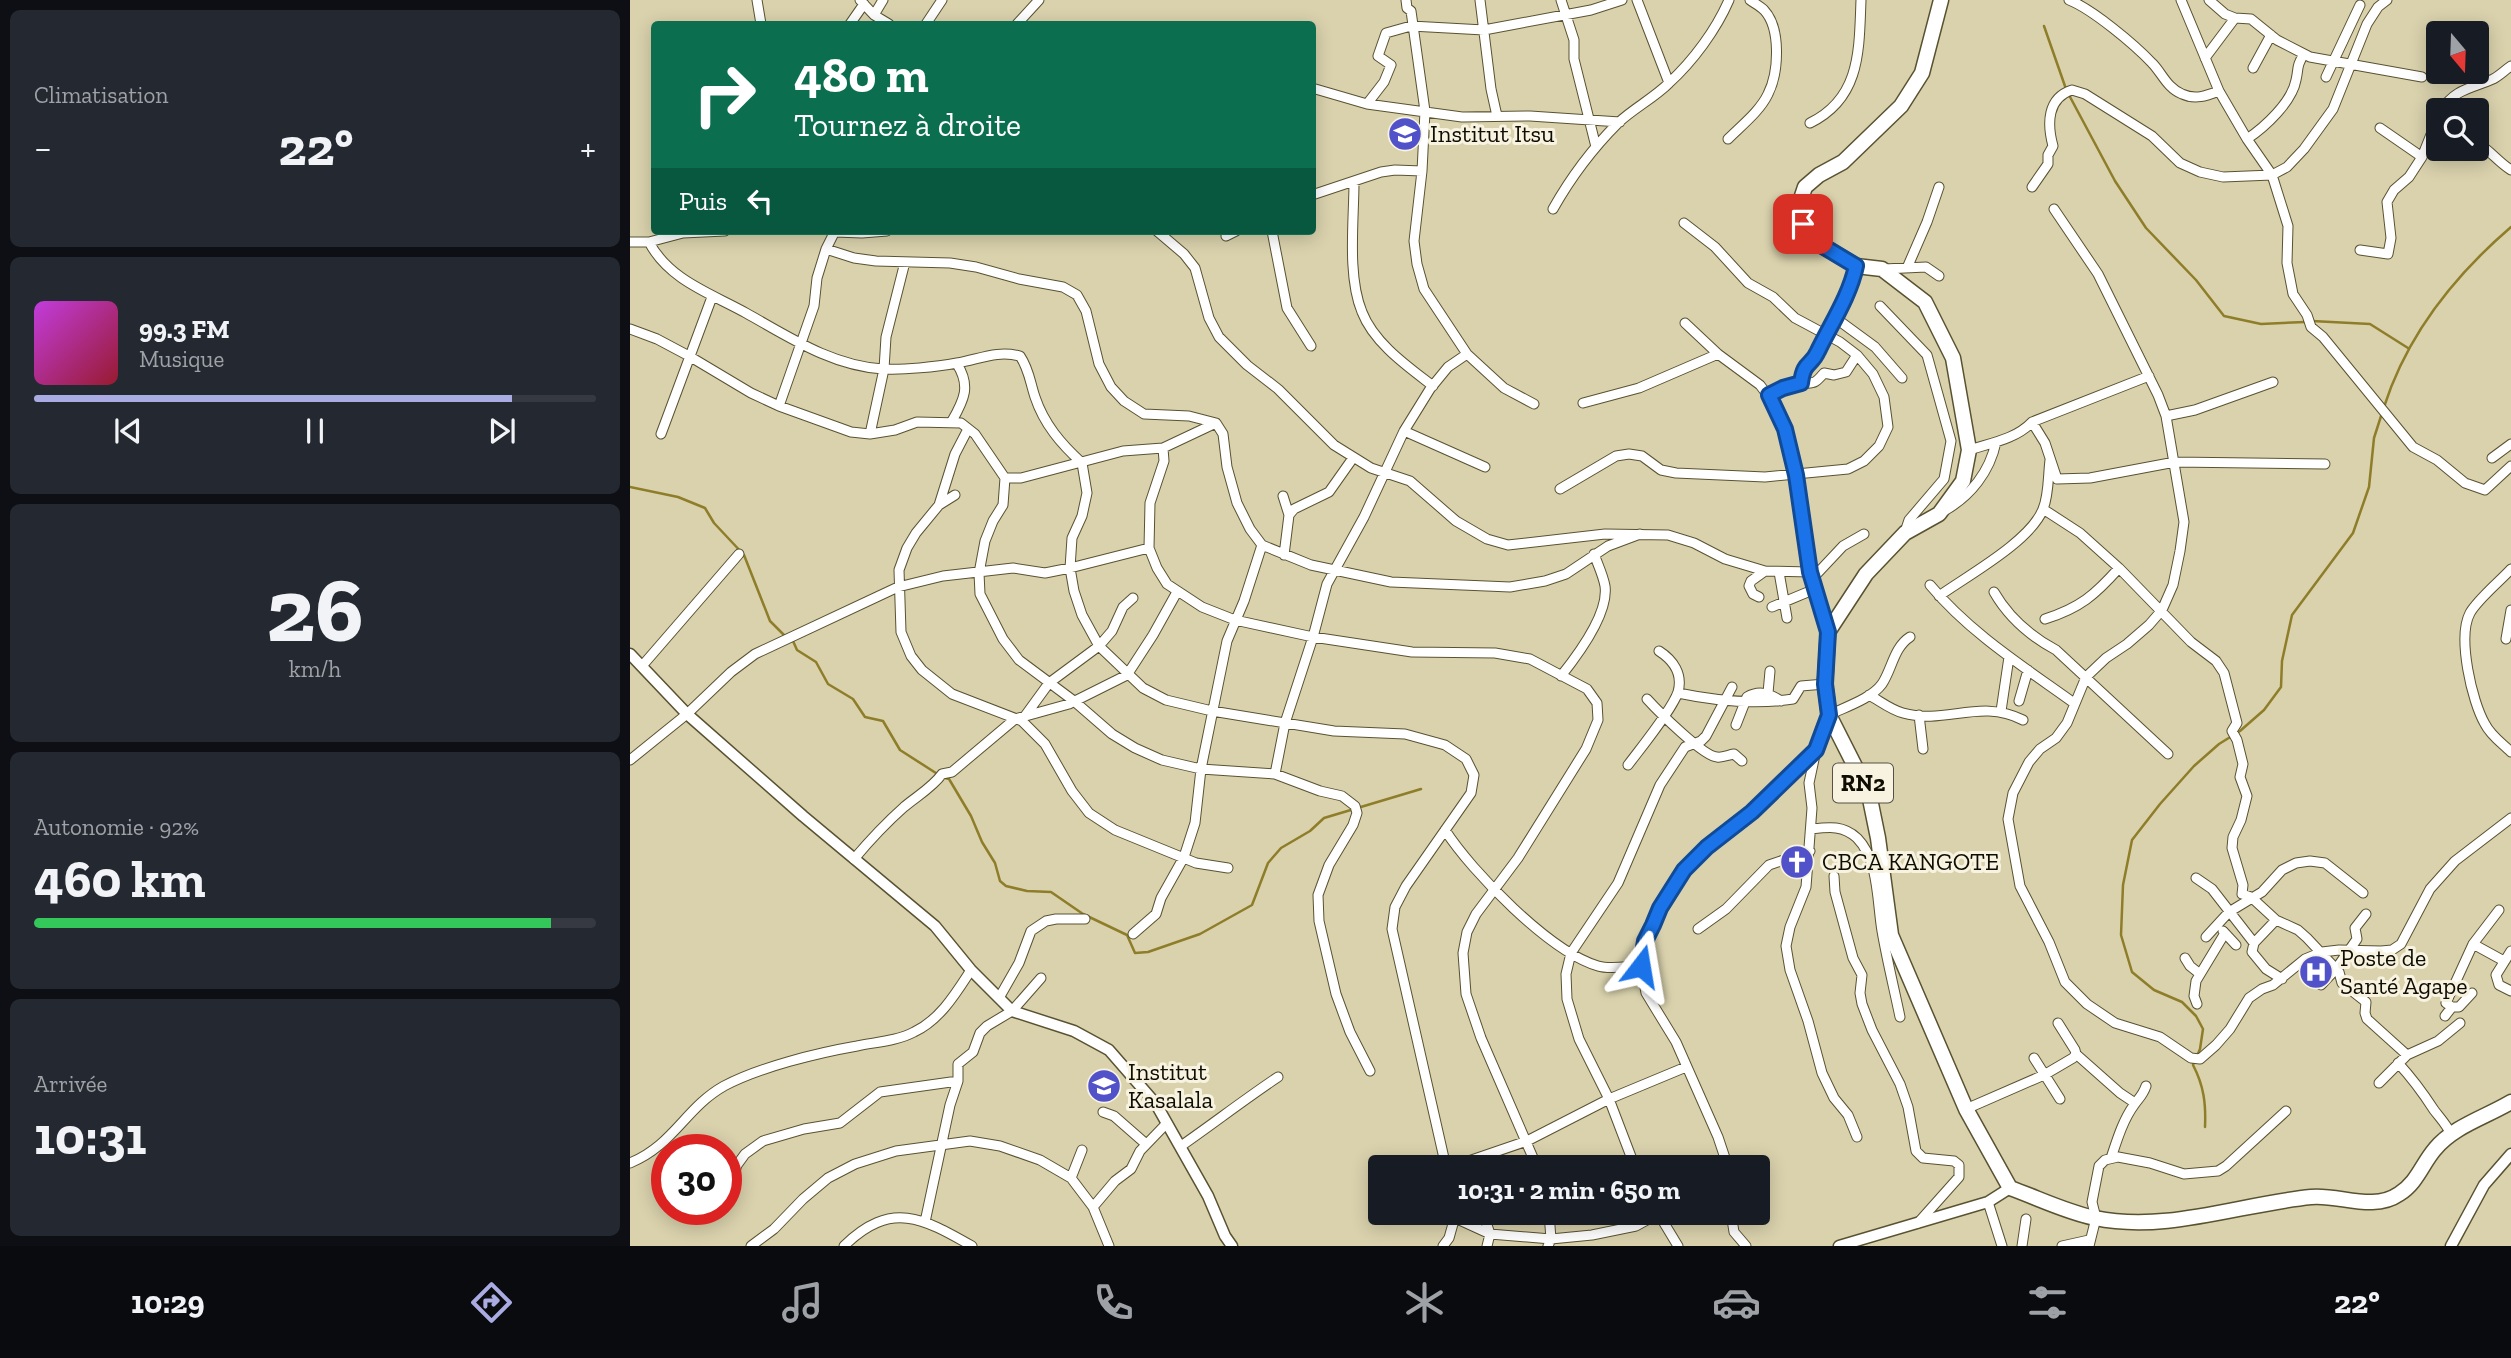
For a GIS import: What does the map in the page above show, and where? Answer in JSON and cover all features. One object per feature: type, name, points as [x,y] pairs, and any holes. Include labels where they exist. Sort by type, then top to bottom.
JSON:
[{"type":"highway","points":[[1882,269],[1856,266],[1821,245],[1803,224],[1799,205],[1805,187],[1819,175],[1843,162],[1901,106],[1922,73],[1941,0]]},
{"type":"highway","name":"RN2","points":[[1882,269],[1925,302],[1953,358],[1969,450],[1963,481],[1938,514],[1905,533],[1866,574],[1828,632],[1825,684],[1829,715],[1869,794],[1878,838],[1891,935],[1966,1109],[2010,1188]]},
{"type":"highway","points":[[2010,1188],[2096,1218],[2137,1222],[2185,1218],[2314,1196],[2375,1202],[2398,1195],[2416,1179],[2434,1150],[2451,1134],[2511,1102]]},
{"type":"street","points":[[757,0],[760,21]]},
{"type":"street","points":[[874,15],[883,0]]},
{"type":"street","points":[[928,21],[942,0]]},
{"type":"street","points":[[1020,21],[1039,0]]},
{"type":"street","points":[[1406,0],[1407,8],[1411,11],[1425,111],[1414,242],[1424,289],[1467,354],[1504,388],[1534,404]]},
{"type":"street","points":[[1480,0],[1497,116]]},
{"type":"street","points":[[1560,0],[1574,40],[1574,59],[1588,121],[1597,147]]},
{"type":"street","points":[[1367,104],[1384,82],[1391,65],[1378,56],[1386,33],[1411,26],[1484,30],[1591,10],[1622,0]]},
{"type":"street","points":[[1637,0],[1670,83]]},
{"type":"street","points":[[1553,209],[1573,174],[1620,122],[1670,83],[1707,37],[1728,0]]},
{"type":"street","points":[[1728,139],[1752,116],[1768,93],[1775,67],[1777,49],[1771,22],[1764,10],[1750,0]]},
{"type":"street","points":[[1810,123],[1828,113],[1840,102],[1853,75],[1860,34],[1861,0]]},
{"type":"street","points":[[2069,0],[2094,14],[2152,63],[2170,86],[2182,94],[2199,98],[2219,91]]},
{"type":"street","points":[[2181,0],[2219,91],[2247,139],[2273,175],[2288,226],[2287,263],[2293,294],[2307,315],[2311,327],[2323,337],[2413,447],[2438,460],[2465,483],[2485,490],[2511,466]]},
{"type":"street","points":[[2032,187],[2048,164],[2048,155],[2053,146],[2049,117],[2057,97],[2068,92],[2085,94],[2152,136],[2180,163],[2200,172],[2222,177],[2273,175],[2287,167],[2304,149],[2333,108],[2371,18],[2387,0]]},
{"type":"street","points":[[852,21],[862,2],[884,21]]},
{"type":"street","points":[[2213,2],[2235,18],[2251,19],[2271,35],[2304,54],[2422,77]]},
{"type":"street","points":[[2326,77],[2358,3],[2371,18]]},
{"type":"street","points":[[2205,58],[2235,18]]},
{"type":"street","points":[[2253,68],[2271,35]]},
{"type":"street","points":[[2247,139],[2266,127],[2275,115],[2297,79],[2296,68],[2304,54]]},
{"type":"street","points":[[2452,98],[2463,89],[2494,79],[2511,66]]},
{"type":"street","points":[[1316,89],[1367,104],[1462,117],[1497,116],[1620,122]]},
{"type":"street","points":[[2380,128],[2422,157]]},
{"type":"street","points":[[2360,250],[2388,254],[2391,239],[2387,202],[2394,190],[2409,177],[2426,147]]},
{"type":"street","points":[[2489,149],[2500,163],[2511,170]]},
{"type":"street","points":[[1316,194],[1363,177],[1395,170],[1422,171]]},
{"type":"street","points":[[1354,182],[1354,265],[1361,311],[1378,337],[1403,363],[1433,386]]},
{"type":"street","points":[[1907,268],[1939,187]]},
{"type":"street","points":[[2053,209],[2098,274],[2166,416],[2183,522],[2173,585],[2162,610],[2149,625],[2127,644],[2106,657],[2086,677],[2067,723],[2056,738],[2029,762],[2013,793],[2008,819],[2020,886],[2049,942],[2065,982],[2087,1004],[2115,1023],[2160,1037],[2196,1058],[2223,1037],[2249,998],[2282,979],[2305,959],[2322,952],[2392,950],[2401,944],[2430,889],[2455,861],[2511,818]]},
{"type":"street","points":[[1560,489],[1616,456],[1629,454],[1642,456],[1661,470],[1676,473],[1765,477],[1848,469],[1864,461],[1879,446],[1888,427],[1884,397],[1873,374],[1857,355],[1840,342],[1795,318],[1773,297],[1748,283],[1716,247],[1685,223]]},
{"type":"street","points":[[630,242],[649,242],[675,235]]},
{"type":"street","points":[[779,406],[814,306],[817,278],[833,235]]},
{"type":"street","points":[[1162,235],[1184,254],[1195,268],[1209,318],[1219,337],[1247,365],[1278,389],[1334,445],[1353,458],[1410,481],[1456,521],[1488,539],[1508,545],[1605,534],[1668,535],[1694,543],[1725,559],[1765,571],[1812,580]]},
{"type":"street","points":[[1273,235],[1287,308],[1311,346]]},
{"type":"street","points":[[649,242],[671,270],[712,298],[743,311],[800,344],[850,365],[884,369],[957,363],[1008,353],[1020,356],[1027,366],[1035,399],[1048,425],[1061,444],[1083,463],[1087,493],[1082,516],[1072,538],[1070,568],[1082,615],[1099,646],[1126,675],[1143,688],[1166,700],[1212,711],[1334,731],[1405,734],[1445,745],[1466,758],[1474,775],[1471,793],[1406,886],[1395,907],[1392,929],[1445,1155]]},
{"type":"street","points":[[826,249],[854,258],[976,267],[1018,279],[1063,287],[1077,295],[1086,311],[1099,364],[1111,387],[1124,401],[1144,414],[1188,416],[1216,423],[1223,434],[1227,467],[1237,503],[1250,529],[1262,545],[1311,565],[1391,582],[1510,587],[1566,574],[1594,554],[1640,534]]},
{"type":"street","points":[[870,433],[884,369],[886,337],[905,262]]},
{"type":"street","points":[[1801,383],[1802,370],[1817,355],[1853,280],[1856,266]]},
{"type":"street","points":[[1882,269],[1926,267],[1939,276]]},
{"type":"street","points":[[661,433],[712,298]]},
{"type":"street","points":[[1880,306],[1927,355],[1951,441],[1944,479],[1909,520],[1905,533]]},
{"type":"street","points":[[1834,317],[1875,347],[1902,378]]},
{"type":"street","points":[[1685,323],[1718,355],[1760,385],[1769,395],[1785,429],[1796,475],[1812,580],[1828,632]]},
{"type":"street","points":[[630,329],[657,339],[751,393],[851,432],[895,430],[917,422],[961,423],[975,434],[1005,478],[1003,505],[985,541],[979,573],[980,594],[1003,639],[1019,660],[1074,701],[1112,734],[1162,760],[1201,769],[1275,774],[1320,791],[1342,796],[1356,809],[1353,825],[1329,865],[1318,895],[1319,921],[1336,994],[1350,1032],[1370,1071]]},
{"type":"street","points":[[1275,774],[1285,723],[1327,584],[1364,517],[1404,431],[1448,367],[1467,354]]},
{"type":"street","points":[[1583,403],[1639,388],[1718,355]]},
{"type":"street","points":[[1769,395],[1801,383],[1808,385],[1816,382],[1824,373],[1834,375],[1846,372],[1857,355]]},
{"type":"street","points":[[952,421],[966,387],[965,376],[957,363]]},
{"type":"street","points":[[1969,450],[2024,431],[2032,422],[2148,376]]},
{"type":"street","points":[[2166,416],[2195,410],[2273,383]]},
{"type":"street","points":[[2032,422],[2045,443],[2057,479],[2090,478],[2175,462],[2325,464]]},
{"type":"street","points":[[1005,478],[1021,478],[1123,451],[1163,448],[1216,423]]},
{"type":"street","points":[[939,505],[955,454],[968,429]]},
{"type":"street","points":[[1404,431],[1485,467]]},
{"type":"street","points":[[1938,514],[1956,504],[1983,475],[1993,459],[1996,442]]},
{"type":"street","points":[[1163,448],[1164,461],[1150,503],[1149,548],[1167,584],[1202,607],[1235,620],[1313,637],[1412,652],[1495,653],[1530,659],[1587,689],[1597,703],[1598,720],[1586,749],[1518,858],[1476,914],[1467,932],[1463,953],[1466,994],[1481,1038],[1532,1155]]},
{"type":"street","points":[[2492,458],[2509,451]]},
{"type":"street","points":[[1289,515],[1294,509],[1329,492],[1353,458]]},
{"type":"street","points":[[1939,596],[2015,543],[2029,530],[2043,509],[2050,458]]},
{"type":"street","points":[[955,495],[939,505],[916,533],[899,570],[901,632],[911,656],[922,670],[953,694],[1023,721],[1045,744],[1072,791],[1089,813],[1115,830],[1196,863],[1228,868]]},
{"type":"street","points":[[1283,496],[1289,515],[1284,555]]},
{"type":"street","points":[[2043,509],[2080,533],[2162,610],[2191,642],[2216,661],[2224,674],[2237,723],[2232,731],[2243,764],[2240,777],[2247,796],[2232,848],[2243,886],[2242,894],[2251,898],[2276,920],[2298,930],[2322,952],[2336,969],[2342,983],[2366,1002],[2367,1020],[2407,1055]]},
{"type":"street","points":[[1772,607],[1812,580],[1843,546],[1864,534]]},
{"type":"street","points":[[1133,934],[1156,914],[1161,898],[1184,857],[1195,823],[1201,769],[1227,641],[1244,601],[1262,545]]},
{"type":"street","points":[[630,760],[755,654],[898,587],[943,576],[1013,568],[1045,573],[1149,548]]},
{"type":"street","points":[[642,666],[739,554]]},
{"type":"street","points":[[1561,676],[1578,657],[1589,638],[1605,600],[1606,588],[1594,554]]},
{"type":"street","points":[[2045,619],[2079,606],[2098,592],[2119,568]]},
{"type":"street","points":[[2511,569],[2475,605],[2468,616],[2466,628],[2467,655],[2475,704],[2486,727],[2511,752]]},
{"type":"street","points":[[1759,597],[1753,594],[1749,586],[1751,581],[1765,571]]},
{"type":"street","points":[[1779,572],[1787,618]]},
{"type":"street","points":[[1930,585],[2009,657],[2074,703]]},
{"type":"street","points":[[855,859],[875,833],[940,777],[952,772],[1015,719],[1074,701],[1126,675],[1177,592]]},
{"type":"street","points":[[1994,592],[2013,619],[2056,650],[2168,754]]},
{"type":"street","points":[[1025,716],[1049,683],[1099,646],[1112,631],[1123,607],[1133,598]]},
{"type":"street","points":[[2506,639],[2511,610]]},
{"type":"street","points":[[1857,1137],[1848,1115],[1834,1098],[1822,1073],[1790,970],[1786,946],[1790,927],[1806,887],[1812,808],[1809,783],[1816,750],[1829,715],[1869,695],[1880,686],[1902,642],[1910,637]]},
{"type":"street","points":[[1628,765],[1678,692],[1674,662],[1659,651]]},
{"type":"street","points":[[630,654],[687,713],[935,926],[971,970],[1012,1011],[1074,1031],[1109,1050],[1148,1094],[1167,1123],[1208,1196],[1232,1246]]},
{"type":"street","points":[[2001,711],[2009,657]]},
{"type":"street","points":[[2019,701],[2028,670]]},
{"type":"street","points":[[1768,693],[1770,671]]},
{"type":"street","points":[[1678,692],[1744,702],[1781,701],[1793,699],[1801,686],[1825,684]]},
{"type":"street","points":[[1630,1155],[1609,1099],[1579,1039],[1567,999],[1566,974],[1571,953],[1618,884],[1660,785],[1685,747],[1706,736],[1731,687]]},
{"type":"street","points":[[1736,725],[1744,702],[1750,694],[1768,693],[1781,701]]},
{"type":"street","points":[[1869,695],[1903,713],[1919,715],[1960,714],[1975,710],[2001,711],[2023,720]]},
{"type":"street","points":[[1647,699],[1662,717],[1679,729],[1693,744],[1713,757],[1734,754],[1742,761]]},
{"type":"street","points":[[1919,715],[1923,749]]},
{"type":"street","points":[[1724,1155],[1676,1042],[1646,993],[1641,966],[1645,941],[1660,908],[1684,870],[1707,847],[1752,812],[1816,750]]},
{"type":"street","points":[[1811,829],[1835,826],[1844,829],[1866,850],[1871,864],[1900,1017]]},
{"type":"street","points":[[1446,831],[1494,890],[1539,930],[1571,953],[1601,967],[1641,966]]},
{"type":"street","points":[[1698,929],[1726,909],[1769,865],[1810,851]]},
{"type":"street","points":[[2206,937],[2229,912],[2268,888],[2282,870],[2296,863],[2325,863],[2363,893]]},
{"type":"street","points":[[1834,876],[1835,892],[1853,958],[1862,975],[1862,1004],[1872,1030],[1900,1083],[1908,1107],[1916,1151],[1923,1158],[1954,1161],[1959,1165],[1959,1177],[1918,1223]]},
{"type":"street","points":[[2196,878],[2211,889],[2254,943]]},
{"type":"street","points":[[2452,1007],[2446,1001],[2451,997],[2473,944],[2499,910]]},
{"type":"street","points":[[2321,985],[2350,951],[2357,939],[2356,925],[2366,914]]},
{"type":"street","points":[[999,998],[1031,931],[1046,921],[1085,919]]},
{"type":"street","points":[[2276,920],[2254,943],[2252,952],[2256,959],[2282,979]]},
{"type":"street","points":[[2217,925],[2236,945]]},
{"type":"street","points":[[2197,1004],[2194,996],[2196,981],[2213,957],[2225,933]]},
{"type":"street","points":[[2473,944],[2504,961]]},
{"type":"street","points":[[2511,950],[2496,975],[2497,982],[2503,989],[2511,992]]},
{"type":"street","points":[[2467,957],[2479,962]]},
{"type":"street","points":[[2185,958],[2200,974]]},
{"type":"street","points":[[630,1163],[660,1147],[697,1104],[724,1086],[763,1070],[914,1032],[934,1018],[953,998],[971,970]]},
{"type":"street","points":[[925,1222],[950,1105],[958,1081],[958,1064],[973,1052],[980,1033],[1012,1011],[1041,978]]},
{"type":"street","points":[[2445,1016],[2452,1007],[2462,1004],[2472,993]]},
{"type":"street","points":[[2058,1023],[2076,1054],[2135,1103]]},
{"type":"street","points":[[2379,1083],[2407,1055],[2438,1041],[2460,1023]]},
{"type":"street","points":[[1966,1109],[2044,1075],[2076,1054]]},
{"type":"street","points":[[2034,1058],[2060,1099]]},
{"type":"street","points":[[2398,1063],[2421,1089],[2435,1112],[2444,1119],[2451,1134]]},
{"type":"street","points":[[1484,1155],[1527,1141],[1609,1099],[1686,1066]]},
{"type":"street","points":[[1181,1146],[1278,1077]]},
{"type":"street","points":[[742,1158],[764,1141],[804,1129],[840,1123],[880,1093],[958,1081]]},
{"type":"street","points":[[2062,1246],[2089,1243],[2096,1218],[2092,1202],[2099,1166],[2111,1158],[2119,1133],[2135,1103],[2142,1098],[2146,1086]]},
{"type":"street","points":[[1103,1111],[1114,1116],[1146,1144]]},
{"type":"street","points":[[2111,1158],[2150,1163],[2184,1174],[2218,1171],[2227,1166],[2287,1111]]},
{"type":"street","points":[[1093,1208],[1115,1181],[1131,1169],[1135,1158],[1167,1123]]},
{"type":"street","points":[[751,1246],[774,1229],[828,1178],[855,1164],[896,1151],[970,1141],[1000,1146],[1040,1160],[1071,1178],[1093,1208],[1110,1246]]},
{"type":"street","points":[[1071,1178],[1083,1150]]},
{"type":"street","points":[[2451,1246],[2484,1185],[2511,1154]]},
{"type":"street","points":[[1839,1246],[1987,1202],[2010,1188]]},
{"type":"street","points":[[1987,1202],[2002,1246]]},
{"type":"street","points":[[844,1246],[855,1235],[876,1223],[897,1218],[918,1219],[972,1246]]},
{"type":"street","points":[[2022,1246],[2026,1219]]},
{"type":"street","points":[[1443,1246],[1453,1225]]},
{"type":"street","points":[[1474,1225],[1490,1234],[1549,1242],[1638,1225]]},
{"type":"street","points":[[1487,1225],[1490,1234],[1487,1246]]},
{"type":"street","points":[[1665,1225],[1678,1246]]},
{"type":"street","points":[[1733,1225],[1734,1232],[1746,1246]]},
{"type":"waterway","points":[[2044,26],[2066,89]]},
{"type":"waterway","points":[[2069,95],[2115,181],[2146,228],[2196,280],[2224,316],[2261,324],[2305,322]]},
{"type":"waterway","points":[[2384,407],[2406,355],[2435,308],[2470,266],[2511,227]]},
{"type":"waterway","points":[[2312,321],[2370,324],[2408,348]]},
{"type":"waterway","points":[[2205,1127],[2204,1095],[2193,1065],[2200,1049],[2203,1029],[2196,1016],[2182,1002],[2154,990],[2132,972],[2121,935],[2123,885],[2132,840],[2194,766],[2264,710],[2281,687],[2282,661],[2292,615],[2353,533],[2369,487],[2374,438],[2382,413]]},
{"type":"waterway","points":[[630,487],[678,497],[705,508],[714,523],[744,555],[770,621],[785,636]]},
{"type":"waterway","points":[[793,641],[797,650],[816,662],[828,684],[853,699],[865,717],[883,721],[900,750],[939,775]]},
{"type":"waterway","points":[[945,778],[949,779],[971,816],[995,863],[1000,881],[1006,886],[1027,891],[1051,892],[1083,914],[1127,935],[1135,953],[1148,952],[1200,934],[1252,905],[1268,863],[1281,848],[1310,831],[1324,818],[1421,789]]},
{"type":"place","name":"Institut Itsu","points":[[1405,134]]},
{"type":"place","name":"CBCA KANGOTE","points":[[1797,862]]},
{"type":"place","name":"Poste de Santé Agape","points":[[2316,972]]},
{"type":"place","name":"Institut Kasalala","points":[[1104,1086]]},
{"type":"route","points":[[1641,966],[1645,941],[1660,908],[1684,870],[1707,847],[1752,812],[1816,750],[1829,715],[1825,684],[1828,632],[1810,572],[1796,475],[1785,429],[1769,395],[1801,383],[1802,370],[1805,364],[1817,355],[1853,280],[1856,266],[1821,245],[1803,224]]}]
